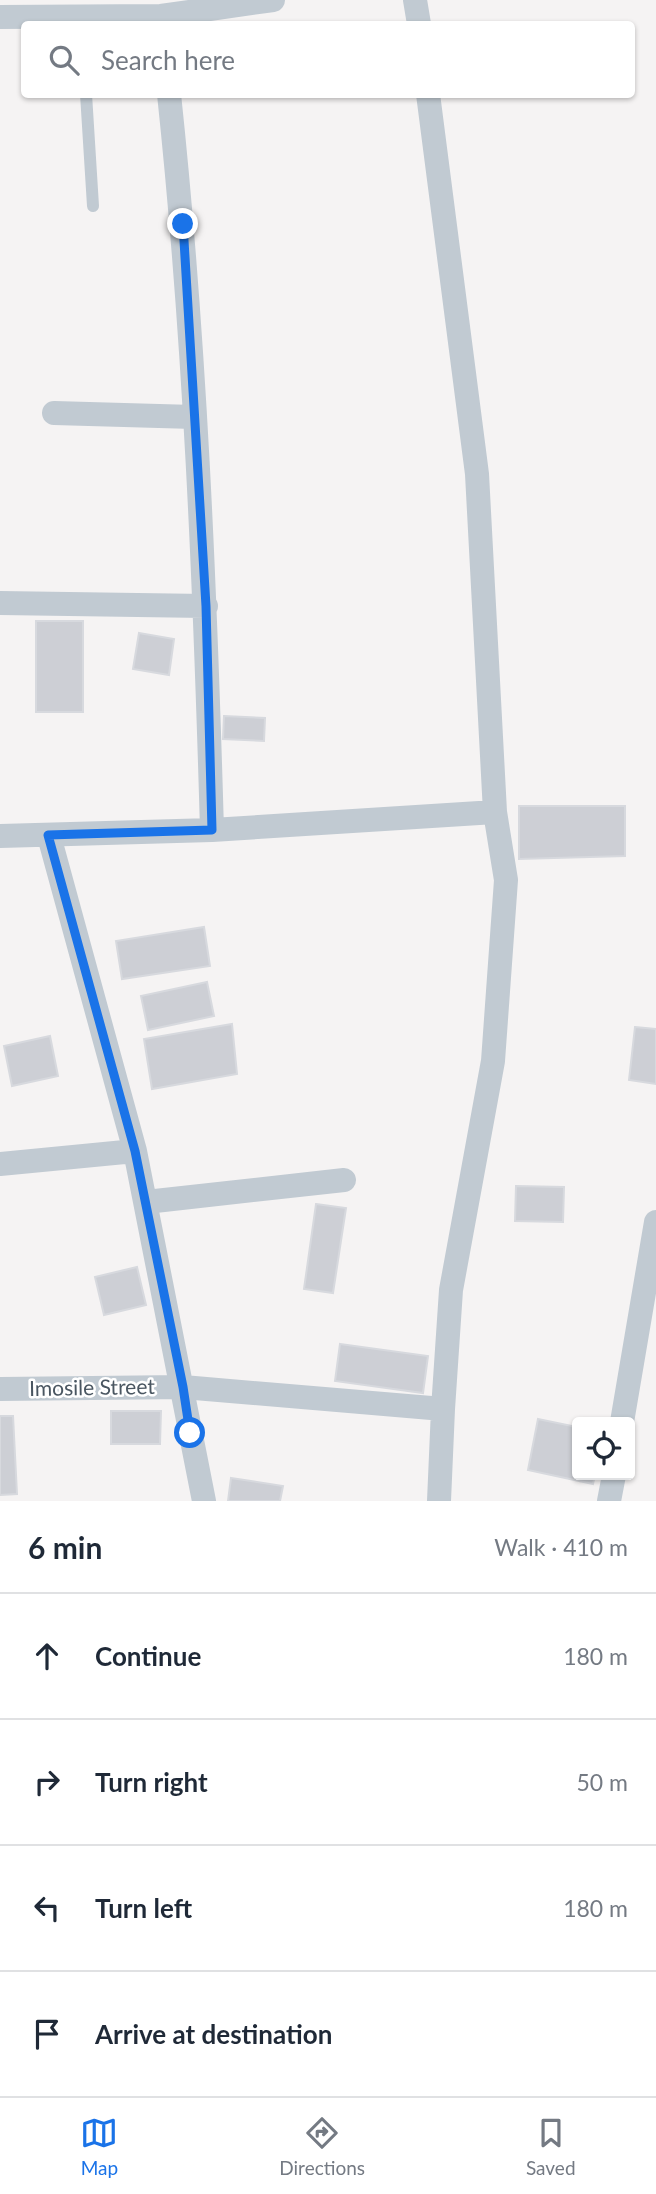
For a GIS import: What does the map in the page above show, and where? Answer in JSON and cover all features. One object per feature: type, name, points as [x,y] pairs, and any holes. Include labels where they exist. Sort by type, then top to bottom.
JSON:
[{"type":"street","points":[[0,17],[82,21],[162,20],[273,0]]},
{"type":"street","points":[[415,0],[418,21]]},
{"type":"street","points":[[169,98],[183,224],[206,606],[212,830]]},
{"type":"street","points":[[429,98],[477,474],[495,811],[506,880],[494,1061],[451,1290],[439,1501]]},
{"type":"street","points":[[54,413],[194,417]]},
{"type":"street","points":[[0,603],[206,606]]},
{"type":"street","points":[[0,836],[212,830],[495,811]]},
{"type":"street","points":[[48,835],[135,1151],[204,1501]]},
{"type":"street","points":[[0,1164],[135,1151]]},
{"type":"street","points":[[146,1202],[344,1180]]},
{"type":"street","points":[[623,1417],[656,1222]]},
{"type":"street","name":"Imosile Street","points":[[0,1389],[183,1387],[443,1409]]},
{"type":"street","points":[[609,1501],[613,1480]]},
{"type":"lane","points":[[86,98],[93,206]]},
{"type":"building","points":[[36,621],[83,621],[83,712],[36,712]]},
{"type":"building","points":[[139,633],[174,639],[169,675],[133,669]]},
{"type":"building","points":[[224,716],[265,718],[264,741],[223,739]]},
{"type":"building","points":[[519,806],[625,806],[625,856],[519,859]]},
{"type":"building","points":[[204,927],[210,966],[122,979],[116,941]]},
{"type":"building","points":[[207,982],[214,1016],[148,1030],[141,996]]},
{"type":"building","points":[[232,1024],[237,1074],[152,1089],[144,1039]]},
{"type":"building","points":[[635,1027],[656,1029],[656,1084],[629,1080]]},
{"type":"building","points":[[50,1036],[58,1076],[12,1086],[4,1046]]},
{"type":"building","points":[[516,1186],[564,1187],[563,1222],[515,1221]]},
{"type":"building","points":[[316,1204],[346,1208],[333,1293],[304,1289]]},
{"type":"building","points":[[137,1267],[146,1305],[104,1315],[95,1277]]},
{"type":"building","points":[[340,1344],[428,1356],[423,1393],[335,1381]]},
{"type":"building","points":[[111,1411],[161,1411],[160,1444],[111,1444]]},
{"type":"building","points":[[0,1416],[13,1416],[17,1494],[0,1495]]},
{"type":"building","points":[[538,1419],[572,1426],[572,1479],[528,1470]]},
{"type":"building","points":[[231,1478],[283,1486],[280,1501],[228,1501]]},
{"type":"building","points":[[574,1480],[594,1480],[593,1484]]},
{"type":"route","points":[[183,224],[206,606],[212,830],[48,835],[135,1151],[190,1433]]}]
